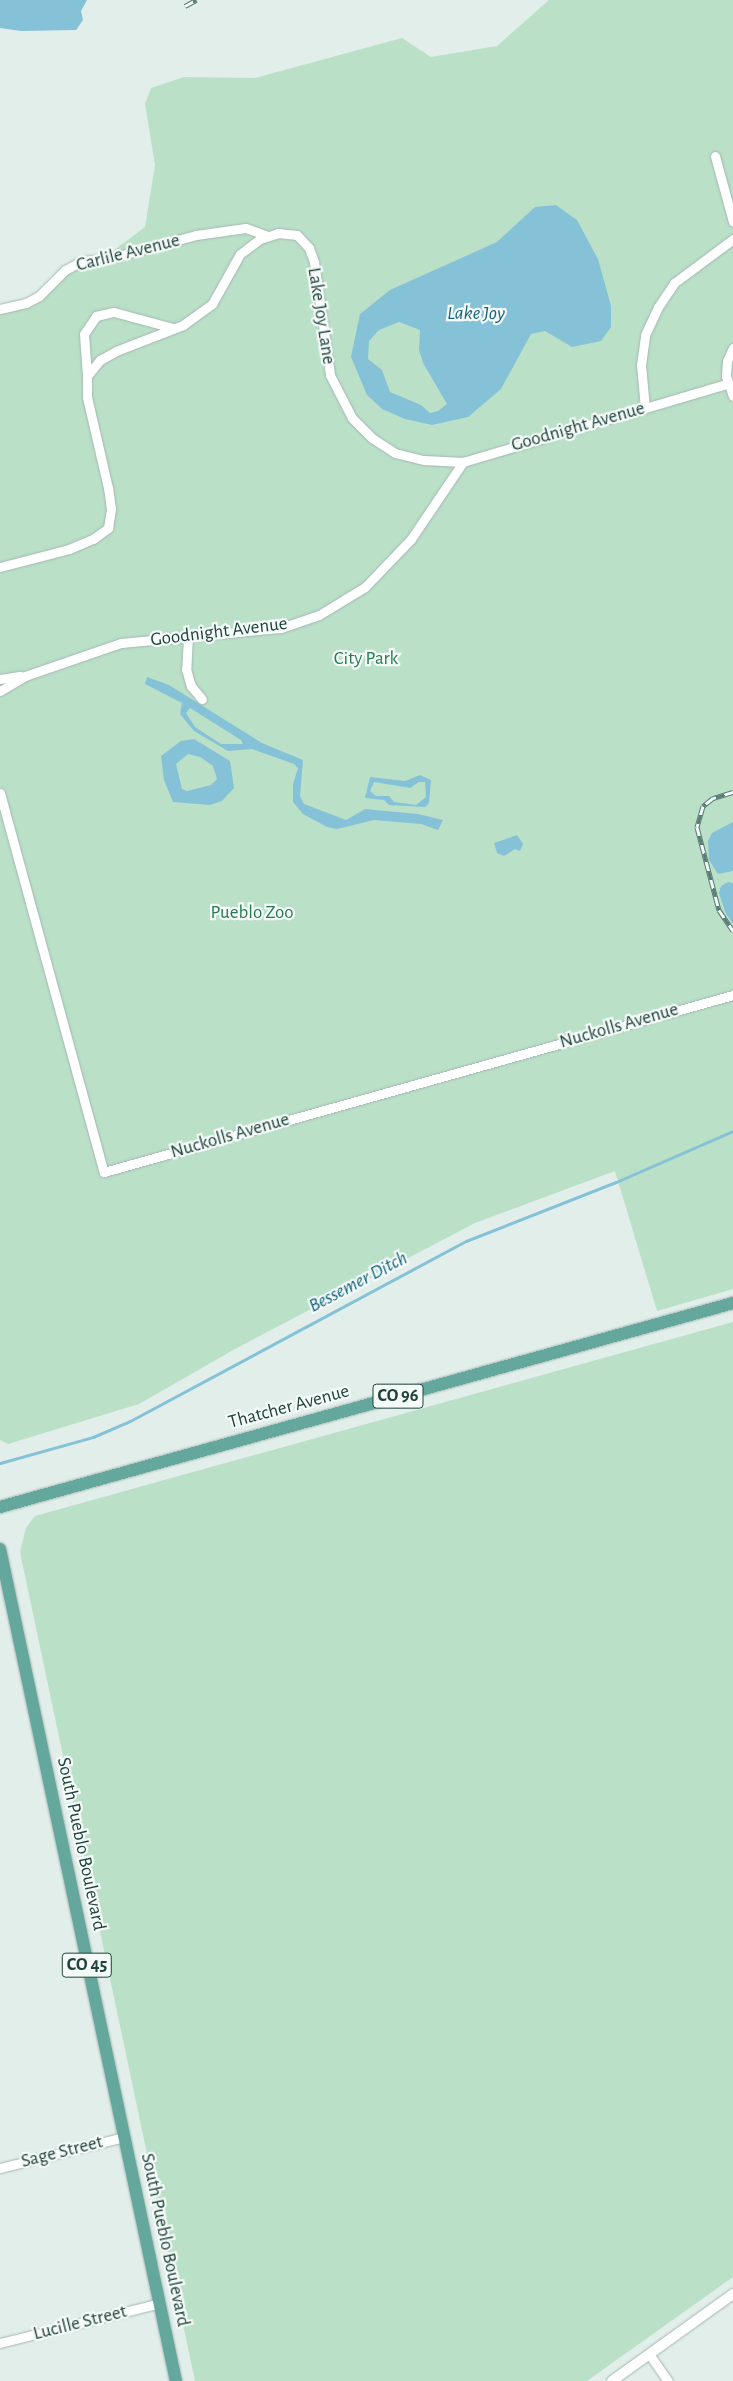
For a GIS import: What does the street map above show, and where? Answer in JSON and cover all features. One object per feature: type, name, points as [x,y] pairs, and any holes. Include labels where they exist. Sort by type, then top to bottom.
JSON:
[{"type":"main road","name":"Thatcher Avenue","points":[[0,1507],[733,1303]]},
{"type":"main road","name":"South Pueblo Boulevard","points":[[0,1549],[176,2381]]},
{"type":"street","points":[[715,156],[733,222]]},
{"type":"street","name":"Carlile Avenue","points":[[0,309],[26,303],[39,296],[65,270],[82,261],[107,259],[196,235],[246,228],[268,236]]},
{"type":"street","name":"Lake Joy Lane","points":[[268,236],[278,233],[297,236],[309,248],[314,262],[322,333],[330,375],[352,418],[372,438],[395,452],[424,460],[464,462]]},
{"type":"street","points":[[87,376],[100,360],[116,350],[173,328],[212,304],[240,254],[268,236]]},
{"type":"street","points":[[644,408],[641,365],[645,335],[658,307],[674,283],[733,239]]},
{"type":"street","points":[[0,567],[69,549],[93,539],[108,528],[111,509],[108,488],[87,397],[84,334],[96,316],[114,312],[173,328]]},
{"type":"street","points":[[733,348],[727,361],[727,384],[733,396]]},
{"type":"street","name":"Goodnight Avenue","points":[[0,691],[25,676],[121,643],[281,628],[319,615],[365,587],[410,538],[464,462],[727,384]]},
{"type":"street","points":[[188,636],[186,669],[191,686],[202,699]]},
{"type":"street","points":[[0,679],[25,676]]},
{"type":"street","name":"Nuckolls Avenue","points":[[0,794],[104,1172],[733,995]]},
{"type":"street","name":"Sage Street","points":[[0,2168],[124,2137]]},
{"type":"street","points":[[612,2381],[733,2294]]},
{"type":"street","name":"Lucille Street","points":[[0,2343],[160,2303]]},
{"type":"street","points":[[649,2354],[668,2381]]},
{"type":"green space","name":"City Park","points":[[549,0],[733,0],[733,1289],[657,1311],[615,1171],[475,1223],[235,1349],[139,1404],[8,1444],[0,1440],[0,309],[26,303],[65,270],[102,259],[145,227],[155,165],[145,104],[151,88],[184,77],[255,78],[402,38],[431,57],[497,46]]},
{"type":"green space","points":[[733,1322],[733,2277],[587,2381],[195,2381],[20,1552],[26,1528],[35,1516]]},
{"type":"water","points":[[0,0],[87,0],[81,11],[83,20],[76,30],[21,31],[0,28]]},
{"type":"water","name":"Lake Joy","points":[[556,205],[577,220],[598,259],[611,306],[611,327],[601,341],[572,347],[545,331],[531,334],[501,389],[468,417],[432,425],[405,419],[382,409],[367,395],[351,357],[360,314],[390,290],[497,242],[535,207]],"holes":[[[399,322],[420,330],[419,350],[423,363],[447,404],[438,411],[430,413],[421,405],[390,392],[382,370],[368,359],[369,341],[379,330]]]},
{"type":"water","points":[[147,677],[169,685],[262,743],[303,760],[300,796],[304,804],[346,820],[365,809],[418,814],[443,820],[438,830],[421,824],[374,820],[337,829],[327,827],[303,814],[293,802],[293,784],[298,768],[294,764],[252,749],[228,751],[194,731],[180,714],[182,703],[145,684]],"holes":[[[190,708],[241,740],[243,744],[221,744],[195,727],[186,713]]]},
{"type":"water","points":[[194,739],[230,761],[234,788],[222,801],[210,805],[173,802],[164,780],[161,756],[181,741]],"holes":[[[188,754],[200,757],[213,766],[217,779],[211,785],[187,791],[182,789],[176,764]]]},
{"type":"water","points":[[420,775],[431,780],[429,803],[425,807],[389,805],[384,800],[365,798],[370,777],[405,781]],"holes":[[[374,782],[410,788],[419,782],[425,782],[426,797],[416,805],[394,802],[389,796],[376,796],[370,791]]]},
{"type":"water","points":[[733,822],[733,871],[718,874],[709,860],[708,841],[712,833]]},
{"type":"water","points":[[517,835],[523,844],[520,851],[515,849],[504,856],[497,853],[494,843]]},
{"type":"water","points":[[728,882],[733,883],[733,924],[725,912],[719,893],[721,886]]},
{"type":"waterway","name":"Bessemer Ditch","points":[[0,1463],[93,1437],[130,1421],[466,1241],[616,1182],[733,1131]]},
{"type":"railway","points":[[185,6],[196,0]]},
{"type":"railway","points":[[733,792],[713,798],[703,806],[697,827],[719,910],[733,931]]},
{"type":"park label","name":"Pueblo Zoo","points":[[252,913]]}]
